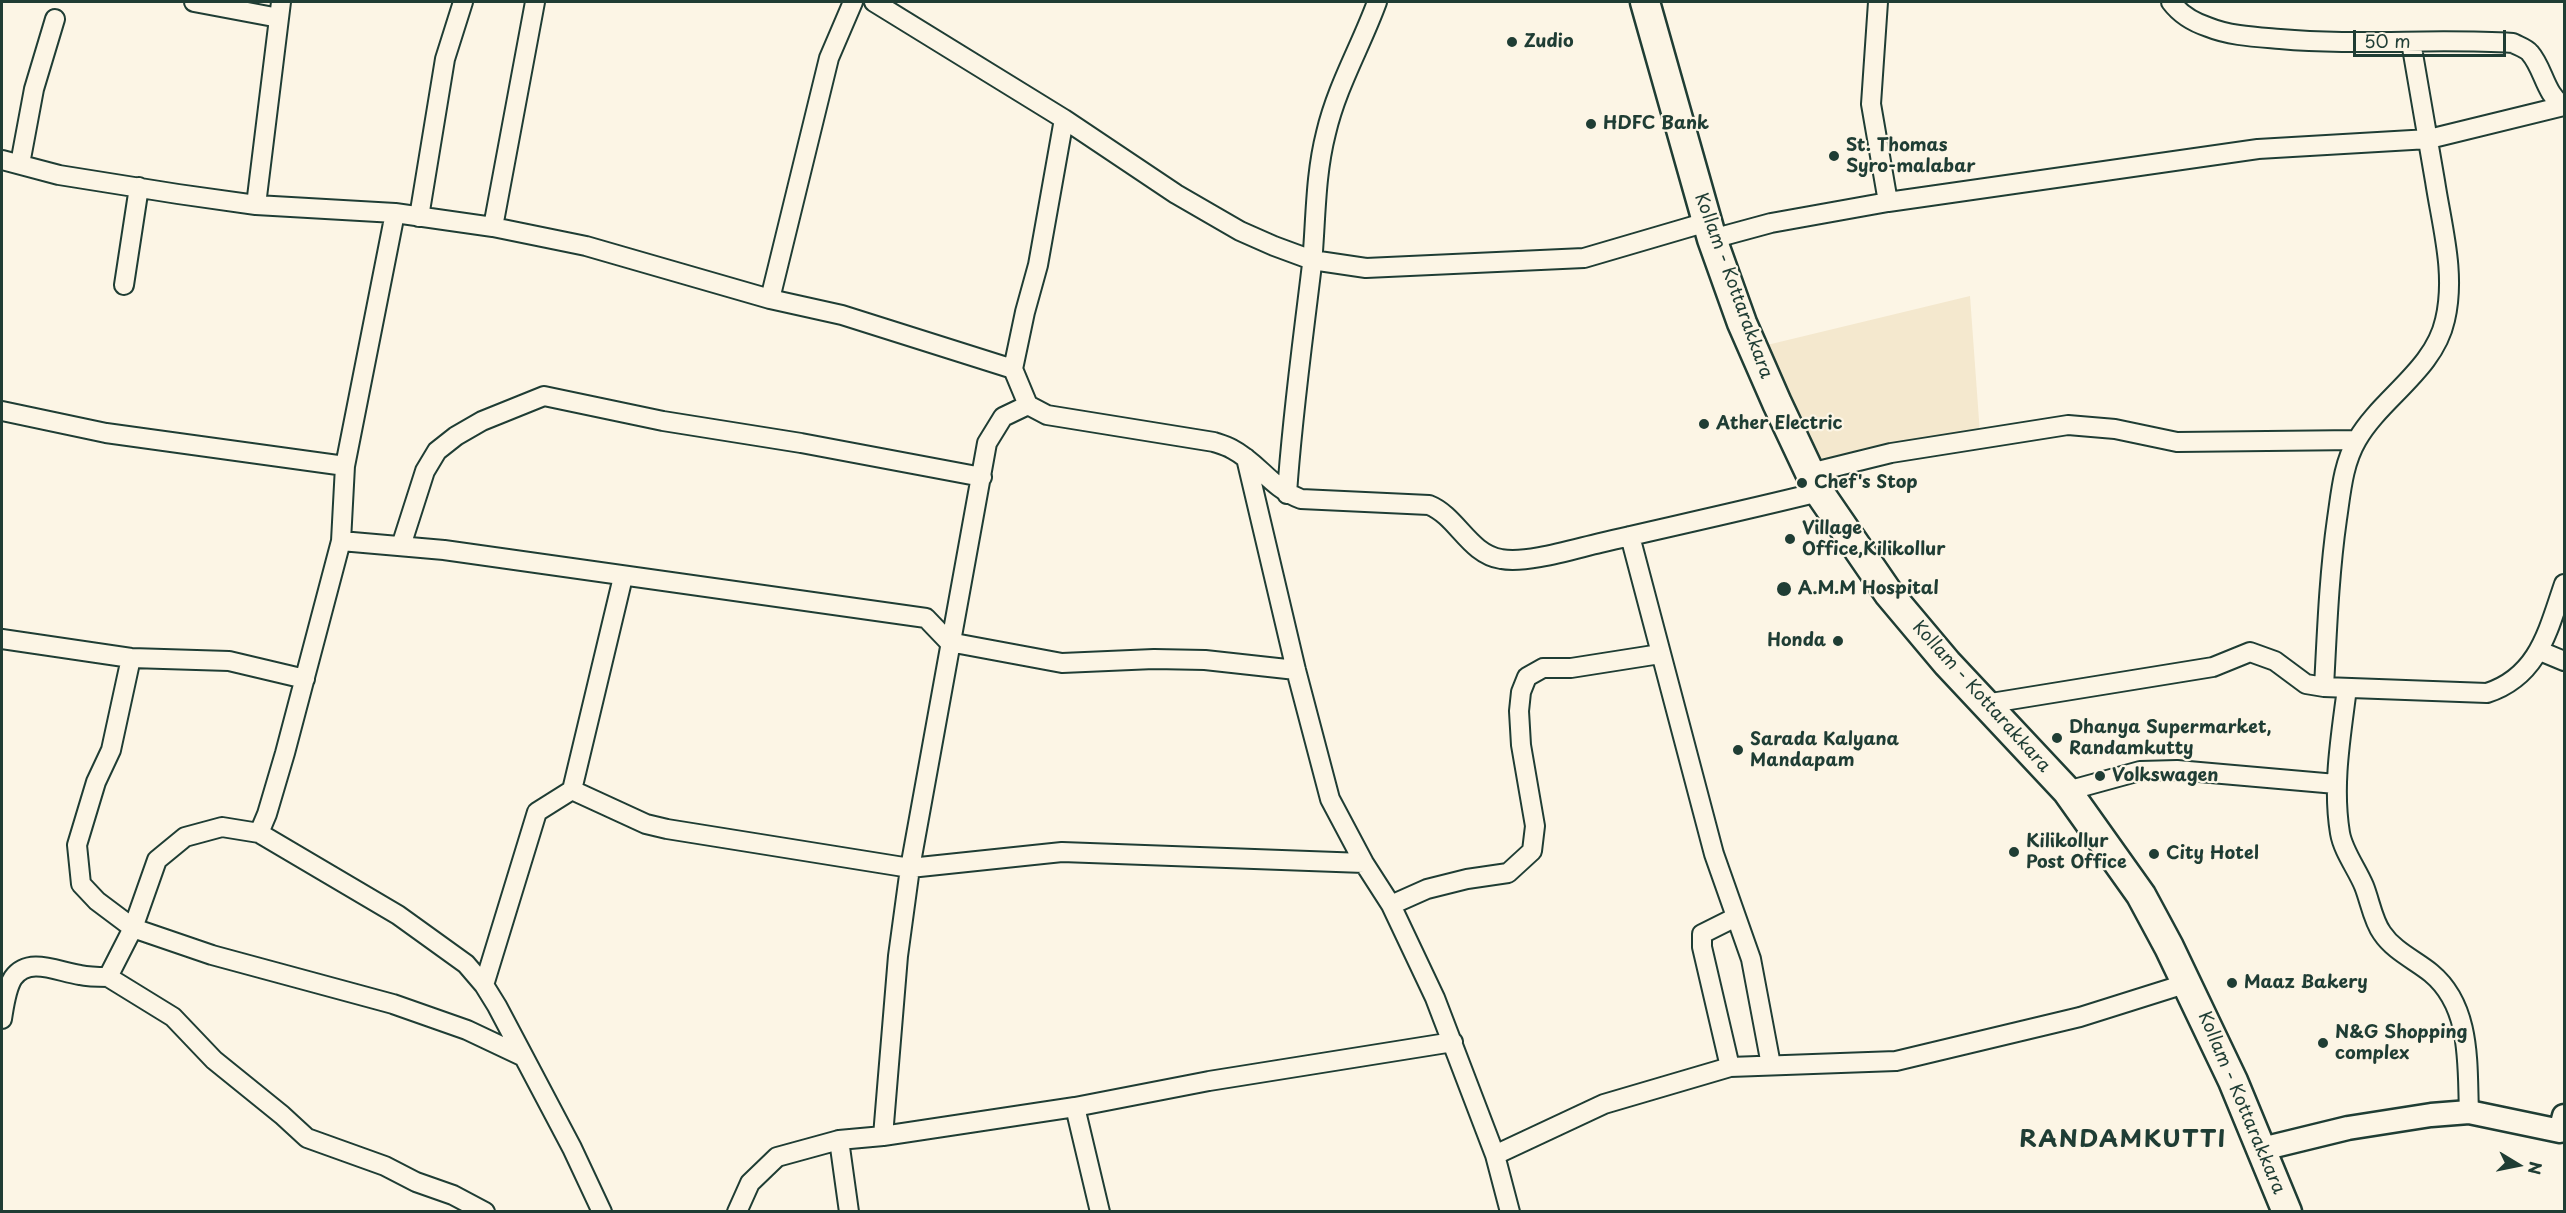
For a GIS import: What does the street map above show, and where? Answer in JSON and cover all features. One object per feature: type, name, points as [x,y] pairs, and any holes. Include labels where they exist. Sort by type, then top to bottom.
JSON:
[{"type":"main road","name":"Kollam - Kottarakkara","points":[[1645,2],[1710,230],[1742,322],[1814,483],[1889,594],[1985,704],[2067,791],[2140,895],[2188,983],[2234,1081],[2287,1212]]},
{"type":"street","points":[[194,2],[280,10],[256,205]]},
{"type":"street","points":[[419,217],[445,59],[463,2]]},
{"type":"street","points":[[493,227],[534,2]]},
{"type":"street","points":[[770,299],[829,58],[853,2]]},
{"type":"street","points":[[874,2],[1064,119],[1176,194],[1231,225],[1274,246],[1312,260],[1366,268],[1584,258],[1710,230],[2258,148],[2429,139],[2564,106]]},
{"type":"street","points":[[1287,494],[1312,260],[1315,200],[1326,132],[1345,75],[1377,2]]},
{"type":"street","points":[[1878,2],[1871,104],[1888,202]]},
{"type":"street","points":[[2171,2],[2176,9],[2190,19],[2222,32],[2316,42],[2513,43],[2528,51],[2539,67],[2555,100],[2564,106]]},
{"type":"street","points":[[20,164],[34,89],[55,19]]},
{"type":"street","points":[[2324,687],[2331,559],[2344,471],[2357,440],[2388,400],[2432,351],[2445,323],[2450,292],[2448,263],[2429,139],[2411,42]]},
{"type":"street","points":[[1064,119],[1038,265],[1013,369],[1028,405],[1047,415],[1214,442],[1232,448],[1287,494],[1301,499],[1429,506],[1440,509],[1488,556],[1502,560],[1516,560],[1630,536],[1814,483],[1891,453],[2068,425],[2115,429],[2177,442],[2357,440]]},
{"type":"street","points":[[2,160],[59,175],[139,188],[256,205],[395,213],[493,227],[586,246],[770,299],[842,315],[1013,369]]},
{"type":"street","points":[[124,285],[139,188]]},
{"type":"street","points":[[259,833],[267,814],[305,679],[341,541],[345,466],[395,213]]},
{"type":"street","points":[[401,546],[424,471],[437,451],[456,436],[482,421],[544,396],[663,421],[801,443],[982,477]]},
{"type":"street","points":[[884,1136],[898,956],[910,868],[987,443],[994,428],[1003,417],[1028,405]]},
{"type":"street","points":[[2,411],[106,433],[345,466]]},
{"type":"street","points":[[1246,458],[1296,670],[1330,799],[1364,863],[1391,905],[1453,1042],[1495,1155],[1510,1212]]},
{"type":"street","points":[[1630,536],[1714,854],[1751,959],[1771,1065]]},
{"type":"street","points":[[341,541],[401,546],[926,618],[950,642],[1062,663],[1154,659],[1205,660],[1296,670]]},
{"type":"street","points":[[484,985],[537,812],[572,790],[623,577]]},
{"type":"street","points":[[1985,704],[2213,667],[2250,652],[2276,661],[2306,684],[2324,687],[2487,693],[2505,687],[2520,675],[2540,651],[2565,584]]},
{"type":"street","points":[[2,639],[131,658],[229,661],[305,679]]},
{"type":"street","points":[[2540,651],[2565,661]]},
{"type":"street","points":[[1391,905],[1427,889],[1467,879],[1508,873],[1532,851],[1536,826],[1521,745],[1519,711],[1521,692],[1527,677],[1543,668],[1571,668],[1660,654]]},
{"type":"street","points":[[131,658],[111,750],[96,782],[77,845],[81,884],[97,901],[133,928],[212,955],[393,1004],[466,1030],[522,1056]]},
{"type":"street","points":[[2347,688],[2336,784],[2340,835],[2363,883],[2381,933],[2409,958],[2432,974],[2449,993],[2462,1017],[2467,1055],[2469,1112]]},
{"type":"street","points":[[2067,791],[2140,771],[2336,784]]},
{"type":"street","points":[[572,790],[646,824],[667,829],[910,868],[1062,852],[1364,863]]},
{"type":"street","points":[[108,977],[133,928],[157,860],[185,837],[222,827],[259,833],[398,915],[466,964],[484,985],[572,1148],[602,1212]]},
{"type":"street","points":[[1730,920],[1702,934],[1702,947],[1730,1067]]},
{"type":"street","points":[[2,1019],[12,980],[20,970],[38,967],[80,975],[108,977],[173,1017],[214,1060],[307,1138],[385,1166],[416,1182],[453,1195],[485,1212]]},
{"type":"street","points":[[1495,1155],[1604,1104],[1730,1067],[1896,1061],[2080,1017],[2188,983]]},
{"type":"street","points":[[736,1212],[750,1182],[777,1158],[839,1140],[884,1136],[1075,1107],[1209,1082],[1453,1042]]},
{"type":"street","points":[[1075,1107],[1100,1212]]},
{"type":"street","points":[[2262,1149],[2348,1128],[2432,1115],[2469,1112],[2563,1126]]},
{"type":"street","points":[[839,1140],[849,1212]]},
{"type":"shaded area","points":[[1970,296],[1980,434],[1815,465],[1767,345]]},
{"type":"place","name":"Zudio","points":[[1512,42]]},
{"type":"place","name":"HDFC Bank","points":[[1591,124]]},
{"type":"place","name":"St. Thomas Syro-malabar","points":[[1834,156]]},
{"type":"place","name":"Ather Electric","points":[[1704,424]]},
{"type":"place","name":"Chef's Stop","points":[[1802,483]]},
{"type":"place","name":"Village Office,Kilikollur","points":[[1790,539]]},
{"type":"place","name":"A.M.M Hospital","points":[[1784,589]]},
{"type":"place","name":"Honda","points":[[1838,641]]},
{"type":"place","name":"Dhanya Supermarket, Randamkutty","points":[[2057,738]]},
{"type":"place","name":"Sarada Kalyana Mandapam","points":[[1738,750]]},
{"type":"place","name":"Volkswagen","points":[[2100,776]]},
{"type":"place","name":"Kilikollur Post Office","points":[[2014,852]]},
{"type":"place","name":"City Hotel","points":[[2154,854]]},
{"type":"place","name":"Maaz Bakery","points":[[2232,983]]},
{"type":"place","name":"N&G Shopping complex","points":[[2323,1043]]},
{"type":"district","name":"RANDAMKUTTI","points":[[2123,1140]]}]
